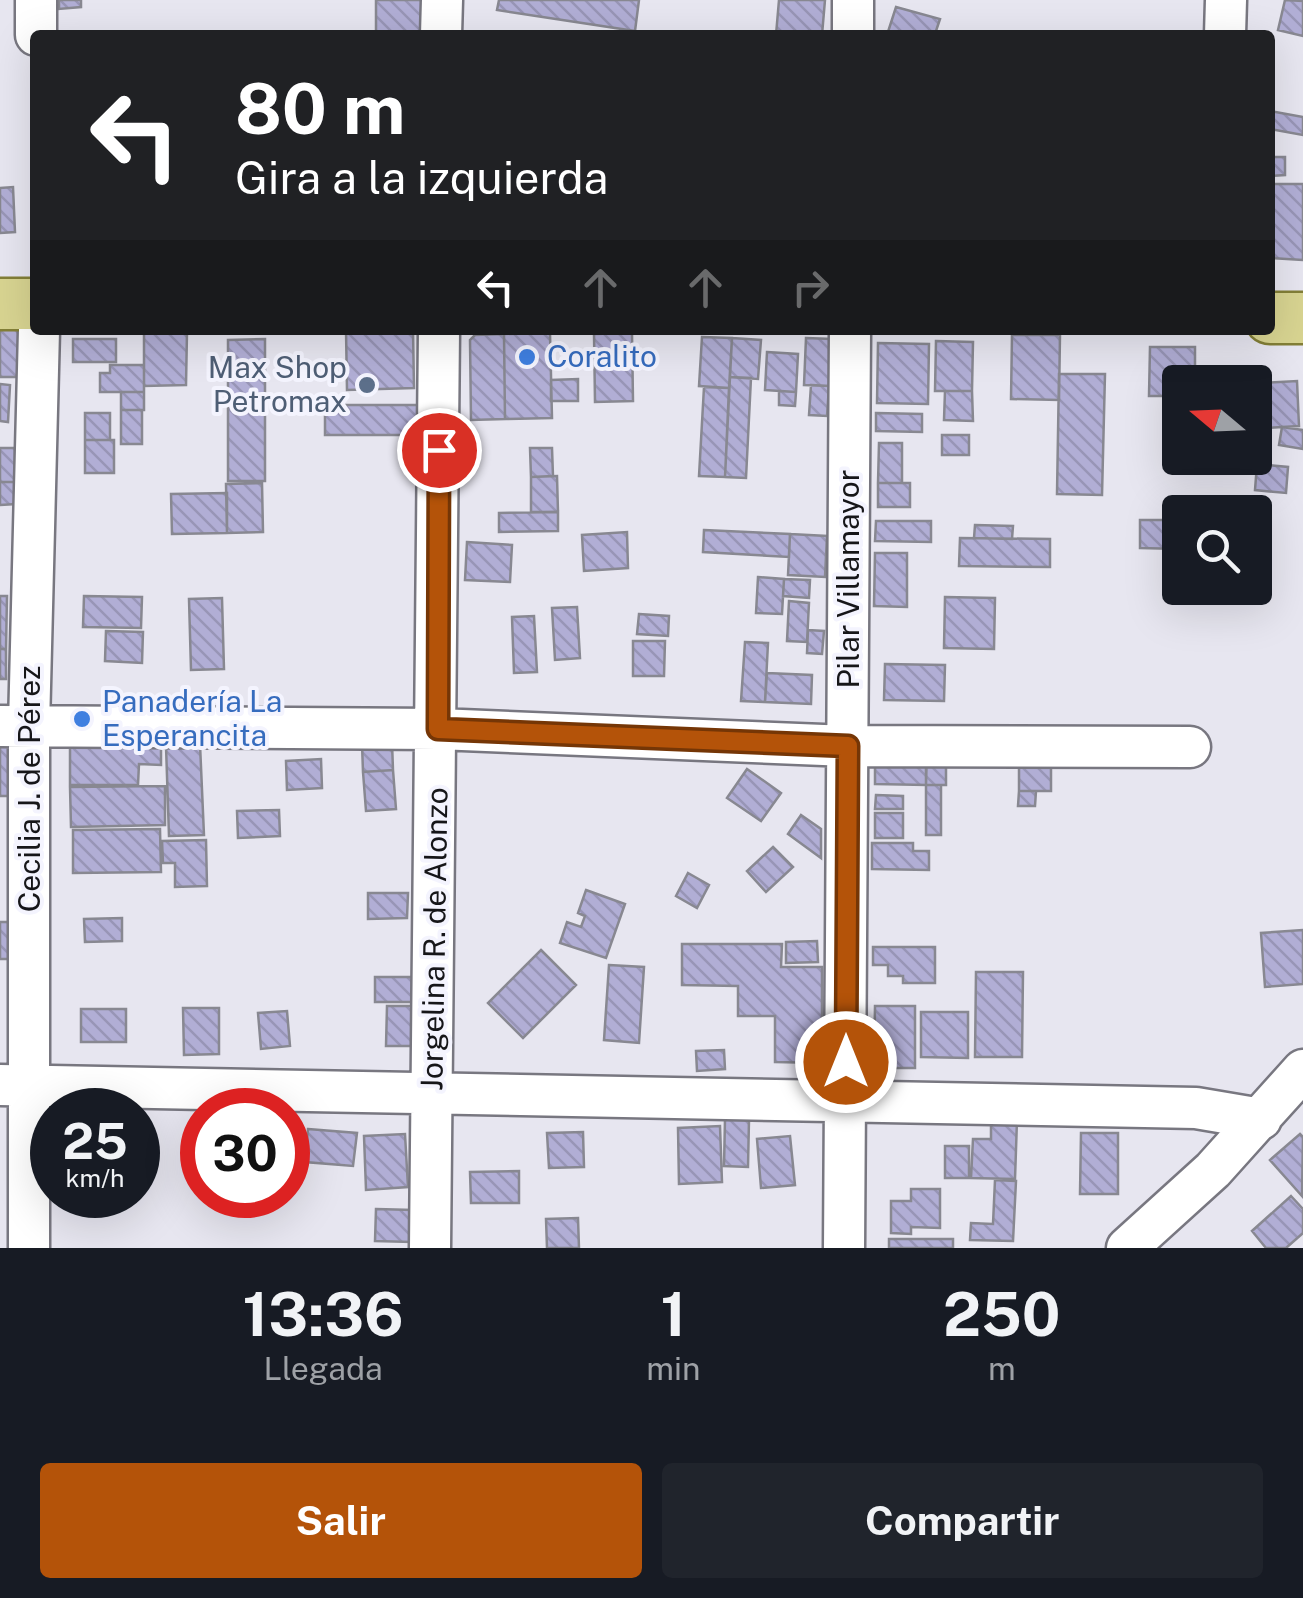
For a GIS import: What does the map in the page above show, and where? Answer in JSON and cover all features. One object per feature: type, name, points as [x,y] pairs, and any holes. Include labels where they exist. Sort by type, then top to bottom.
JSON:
[{"type":"main road","points":[[0,304],[30,304]]},
{"type":"main road","points":[[1275,318],[1303,318]]},
{"type":"street","points":[[36,0],[36,30]]},
{"type":"street","points":[[442,0],[442,30]]},
{"type":"street","points":[[853,30],[854,0]]},
{"type":"street","points":[[1226,0],[1226,30]]},
{"type":"street","name":"Cecilia J. de Pérez","points":[[29,1248],[15,1085],[15,726],[38,335]]},
{"type":"street","name":"Jorgelina R. de Alonzo","points":[[430,1248],[439,335]]},
{"type":"street","name":"Pilar Villamayor","points":[[844,1248],[850,335]]},
{"type":"street","points":[[15,726],[438,729],[848,746],[1190,748]]},
{"type":"street","points":[[1128,1248],[1213,1170],[1303,1070]]},
{"type":"street","points":[[15,1085],[1196,1108],[1261,1120]]},
{"type":"building","points":[[59,0],[81,0],[81,7],[59,9]]},
{"type":"building","points":[[376,0],[427,0],[427,30],[376,30]]},
{"type":"building","points":[[499,0],[639,0],[635,30],[497,10]]},
{"type":"building","points":[[779,0],[825,0],[822,30],[776,30]]},
{"type":"building","points":[[1285,0],[1303,1],[1303,36],[1278,30]]},
{"type":"building","points":[[896,7],[940,19],[936,30],[889,30]]},
{"type":"building","points":[[1275,112],[1303,117],[1303,135],[1275,130]]},
{"type":"building","points":[[1275,157],[1285,157],[1285,175],[1275,176]]},
{"type":"building","points":[[1275,184],[1303,184],[1303,260],[1275,258]]},
{"type":"building","points":[[13,187],[15,232],[0,233],[0,188]]},
{"type":"building","points":[[22,329],[23,377],[0,377],[0,330]]},
{"type":"building","points":[[144,335],[187,335],[186,385],[144,386]]},
{"type":"building","points":[[346,335],[413,335],[414,388],[347,390]]},
{"type":"building","points":[[475,335],[504,335],[505,419],[471,420],[470,340]]},
{"type":"building","points":[[504,335],[550,335],[552,418],[505,419]]},
{"type":"building","points":[[594,335],[632,335],[633,401],[595,402]]},
{"type":"building","points":[[1012,335],[1060,335],[1059,400],[1011,399]]},
{"type":"building","points":[[702,337],[732,338],[729,388],[699,386]]},
{"type":"building","points":[[732,338],[761,340],[758,379],[730,377]]},
{"type":"building","points":[[806,338],[832,339],[829,386],[804,385]]},
{"type":"building","points":[[73,339],[116,339],[116,362],[73,362]]},
{"type":"building","points":[[265,339],[265,481],[228,481],[228,340]]},
{"type":"building","points":[[936,341],[973,342],[972,391],[935,391]]},
{"type":"building","points":[[878,343],[929,344],[928,404],[877,403]]},
{"type":"building","points":[[1150,347],[1195,347],[1195,365],[1162,365],[1162,396],[1149,396]]},
{"type":"building","points":[[767,352],[798,354],[796,392],[765,390]]},
{"type":"building","points":[[110,365],[144,365],[144,392],[100,392],[100,373],[110,373]]},
{"type":"building","points":[[1059,374],[1105,374],[1102,495],[1057,494]]},
{"type":"building","points":[[730,377],[751,378],[746,478],[725,477]]},
{"type":"building","points":[[578,379],[578,401],[551,401],[551,380]]},
{"type":"building","points":[[1297,381],[1299,426],[1272,428],[1272,382]]},
{"type":"building","points":[[0,384],[10,385],[8,422],[0,421]]},
{"type":"building","points":[[811,385],[829,386],[827,416],[809,415]]},
{"type":"building","points":[[704,387],[729,388],[725,477],[699,476]]},
{"type":"building","points":[[779,391],[796,392],[795,406],[779,405]]},
{"type":"building","points":[[945,391],[972,391],[973,421],[944,420]]},
{"type":"building","points":[[121,392],[144,392],[144,410],[121,410]]},
{"type":"building","points":[[325,405],[422,405],[422,435],[325,435]]},
{"type":"building","points":[[121,410],[142,410],[142,444],[121,444]]},
{"type":"building","points":[[85,413],[110,413],[110,440],[85,440]]},
{"type":"building","points":[[876,413],[922,414],[922,432],[876,431]]},
{"type":"building","points":[[1282,427],[1303,430],[1303,449],[1279,445]]},
{"type":"building","points":[[942,435],[969,435],[969,455],[942,455]]},
{"type":"building","points":[[85,440],[114,440],[114,473],[85,473]]},
{"type":"building","points":[[879,443],[902,443],[902,483],[878,483]]},
{"type":"building","points":[[0,448],[15,448],[15,482],[0,482]]},
{"type":"building","points":[[530,448],[552,448],[553,476],[531,477]]},
{"type":"building","points":[[1272,465],[1288,467],[1286,493],[1255,490],[1256,475],[1272,475]]},
{"type":"building","points":[[557,476],[558,512],[531,512],[531,477]]},
{"type":"building","points":[[0,482],[15,482],[16,504],[0,505]]},
{"type":"building","points":[[262,483],[263,532],[227,533],[226,484]]},
{"type":"building","points":[[878,483],[910,483],[910,507],[878,507]]},
{"type":"building","points":[[227,493],[227,533],[172,534],[171,494]]},
{"type":"building","points":[[558,512],[558,531],[499,532],[499,513]]},
{"type":"building","points":[[1140,520],[1162,520],[1162,549],[1140,548]]},
{"type":"building","points":[[876,521],[931,521],[931,542],[875,541]]},
{"type":"building","points":[[975,525],[1013,526],[1012,539],[974,538]]},
{"type":"building","points":[[704,530],[790,534],[789,557],[703,552]]},
{"type":"building","points":[[627,532],[628,568],[584,571],[582,535]]},
{"type":"building","points":[[790,534],[827,536],[825,577],[788,575]]},
{"type":"building","points":[[960,538],[1050,539],[1050,567],[959,566]]},
{"type":"building","points":[[467,542],[512,545],[510,582],[465,580]]},
{"type":"building","points":[[875,553],[907,553],[907,607],[874,606]]},
{"type":"building","points":[[758,577],[784,579],[782,614],[756,613]]},
{"type":"building","points":[[784,579],[810,580],[809,598],[783,596]]},
{"type":"building","points":[[0,596],[7,596],[6,649],[0,649]]},
{"type":"building","points":[[84,596],[142,597],[141,628],[83,627]]},
{"type":"building","points":[[945,597],[995,598],[994,649],[944,648]]},
{"type":"building","points":[[222,598],[224,669],[191,670],[189,599]]},
{"type":"building","points":[[789,601],[809,603],[807,642],[787,641]]},
{"type":"building","points":[[577,607],[580,658],[555,660],[552,608]]},
{"type":"building","points":[[639,614],[669,616],[668,636],[637,634]]},
{"type":"building","points":[[534,616],[537,672],[514,673],[512,617]]},
{"type":"building","points":[[808,630],[824,631],[822,654],[807,653]]},
{"type":"building","points":[[106,631],[143,632],[142,663],[105,661]]},
{"type":"building","points":[[633,641],[665,641],[664,676],[633,676]]},
{"type":"building","points":[[745,642],[768,643],[765,702],[741,701]]},
{"type":"building","points":[[0,649],[6,649],[6,679],[0,679]]},
{"type":"building","points":[[885,664],[945,665],[944,701],[884,700]]},
{"type":"building","points":[[767,673],[812,675],[811,704],[765,702]]},
{"type":"building","points":[[0,737],[11,737],[12,796],[0,796]]},
{"type":"building","points":[[79,739],[161,740],[161,765],[139,764],[138,785],[70,785],[70,749]]},
{"type":"building","points":[[392,742],[393,770],[363,772],[362,744]]},
{"type":"building","points":[[200,744],[204,835],[169,836],[166,746]]},
{"type":"building","points":[[946,749],[946,785],[926,785],[927,750]]},
{"type":"building","points":[[875,750],[926,750],[926,785],[875,784]]},
{"type":"building","points":[[1019,751],[1051,751],[1051,791],[1019,791]]},
{"type":"building","points":[[321,759],[322,788],[287,790],[286,761]]},
{"type":"building","points":[[747,769],[781,793],[761,821],[727,798]]},
{"type":"building","points":[[393,770],[396,809],[366,811],[363,772]]},
{"type":"building","points":[[926,785],[941,785],[941,835],[926,835]]},
{"type":"building","points":[[165,786],[165,825],[71,827],[70,787]]},
{"type":"building","points":[[1019,791],[1036,791],[1035,806],[1018,806]]},
{"type":"building","points":[[876,795],[903,796],[903,809],[875,809]]},
{"type":"building","points":[[279,810],[280,836],[238,838],[237,811]]},
{"type":"building","points":[[875,813],[903,813],[903,838],[875,838]]},
{"type":"building","points":[[801,815],[821,829],[821,858],[788,834]]},
{"type":"building","points":[[160,829],[161,872],[73,873],[73,830]]},
{"type":"building","points":[[206,840],[207,886],[175,887],[175,863],[163,863],[162,841]]},
{"type":"building","points":[[872,843],[913,843],[913,851],[929,851],[929,870],[872,869]]},
{"type":"building","points":[[773,847],[793,867],[766,892],[747,871]]},
{"type":"building","points":[[688,873],[709,885],[697,908],[676,896]]},
{"type":"building","points":[[586,890],[625,904],[606,958],[560,943],[567,922],[581,927],[585,916],[578,913]]},
{"type":"building","points":[[368,893],[408,893],[407,918],[368,919]]},
{"type":"building","points":[[122,918],[122,941],[85,942],[84,919]]},
{"type":"building","points":[[0,922],[11,922],[12,959],[0,959]]},
{"type":"building","points":[[1303,930],[1303,984],[1265,987],[1261,933]]},
{"type":"building","points":[[817,941],[818,962],[786,963],[786,942]]},
{"type":"building","points":[[682,944],[782,944],[781,967],[822,967],[822,1063],[775,1062],[775,1016],[738,1016],[738,986],[682,985]]},
{"type":"building","points":[[873,947],[935,947],[935,983],[903,983],[903,976],[888,976],[888,965],[873,965]]},
{"type":"building","points":[[541,950],[576,985],[523,1038],[488,1003]]},
{"type":"building","points":[[609,965],[644,967],[639,1043],[604,1040]]},
{"type":"building","points":[[976,972],[1023,972],[1022,1057],[975,1057]]},
{"type":"building","points":[[375,977],[415,977],[415,1002],[375,1002]]},
{"type":"building","points":[[387,1006],[415,1006],[414,1046],[386,1046]]},
{"type":"building","points":[[875,1006],[915,1006],[915,1068],[874,1068]]},
{"type":"building","points":[[183,1008],[219,1008],[219,1054],[184,1055]]},
{"type":"building","points":[[81,1009],[126,1009],[126,1042],[81,1042]]},
{"type":"building","points":[[287,1011],[290,1046],[261,1049],[258,1013]]},
{"type":"building","points":[[921,1012],[968,1012],[968,1058],[921,1057]]},
{"type":"building","points":[[724,1050],[725,1069],[697,1071],[696,1051]]},
{"type":"building","points":[[725,1119],[749,1120],[748,1167],[724,1166]]},
{"type":"building","points":[[991,1119],[1017,1120],[1015,1179],[971,1178],[973,1139],[991,1139]]},
{"type":"building","points":[[720,1126],[722,1182],[679,1184],[678,1128]]},
{"type":"building","points":[[310,1129],[357,1133],[353,1166],[310,1162]]},
{"type":"building","points":[[583,1132],[584,1167],[549,1168],[547,1133]]},
{"type":"building","points":[[1081,1133],[1118,1133],[1118,1194],[1080,1194]]},
{"type":"building","points":[[405,1134],[408,1187],[366,1190],[364,1136]]},
{"type":"building","points":[[1300,1134],[1303,1137],[1302,1196],[1270,1160]]},
{"type":"building","points":[[790,1136],[795,1185],[761,1188],[757,1139]]},
{"type":"building","points":[[945,1146],[969,1146],[969,1178],[945,1178]]},
{"type":"building","points":[[519,1171],[519,1203],[471,1203],[470,1172]]},
{"type":"building","points":[[995,1180],[1016,1181],[1013,1241],[970,1240],[971,1223],[993,1224]]},
{"type":"building","points":[[911,1189],[940,1189],[940,1228],[911,1227],[911,1234],[891,1233],[891,1201],[911,1201]]},
{"type":"building","points":[[1291,1196],[1303,1209],[1303,1233],[1286,1248],[1266,1248],[1252,1231]]},
{"type":"building","points":[[376,1209],[413,1210],[412,1242],[375,1241]]},
{"type":"building","points":[[578,1218],[579,1248],[547,1248],[546,1219]]},
{"type":"building","points":[[889,1239],[953,1239],[953,1248],[889,1248]]},
{"type":"place","name":"Coralito","points":[[527,357]]},
{"type":"place","name":"Max Shop Petromax","points":[[367,385]]},
{"type":"place","name":"Panadería La Esperancita","points":[[82,719]]},
{"type":"route","points":[[439,450],[438,729],[848,746],[846,1062]]}]
